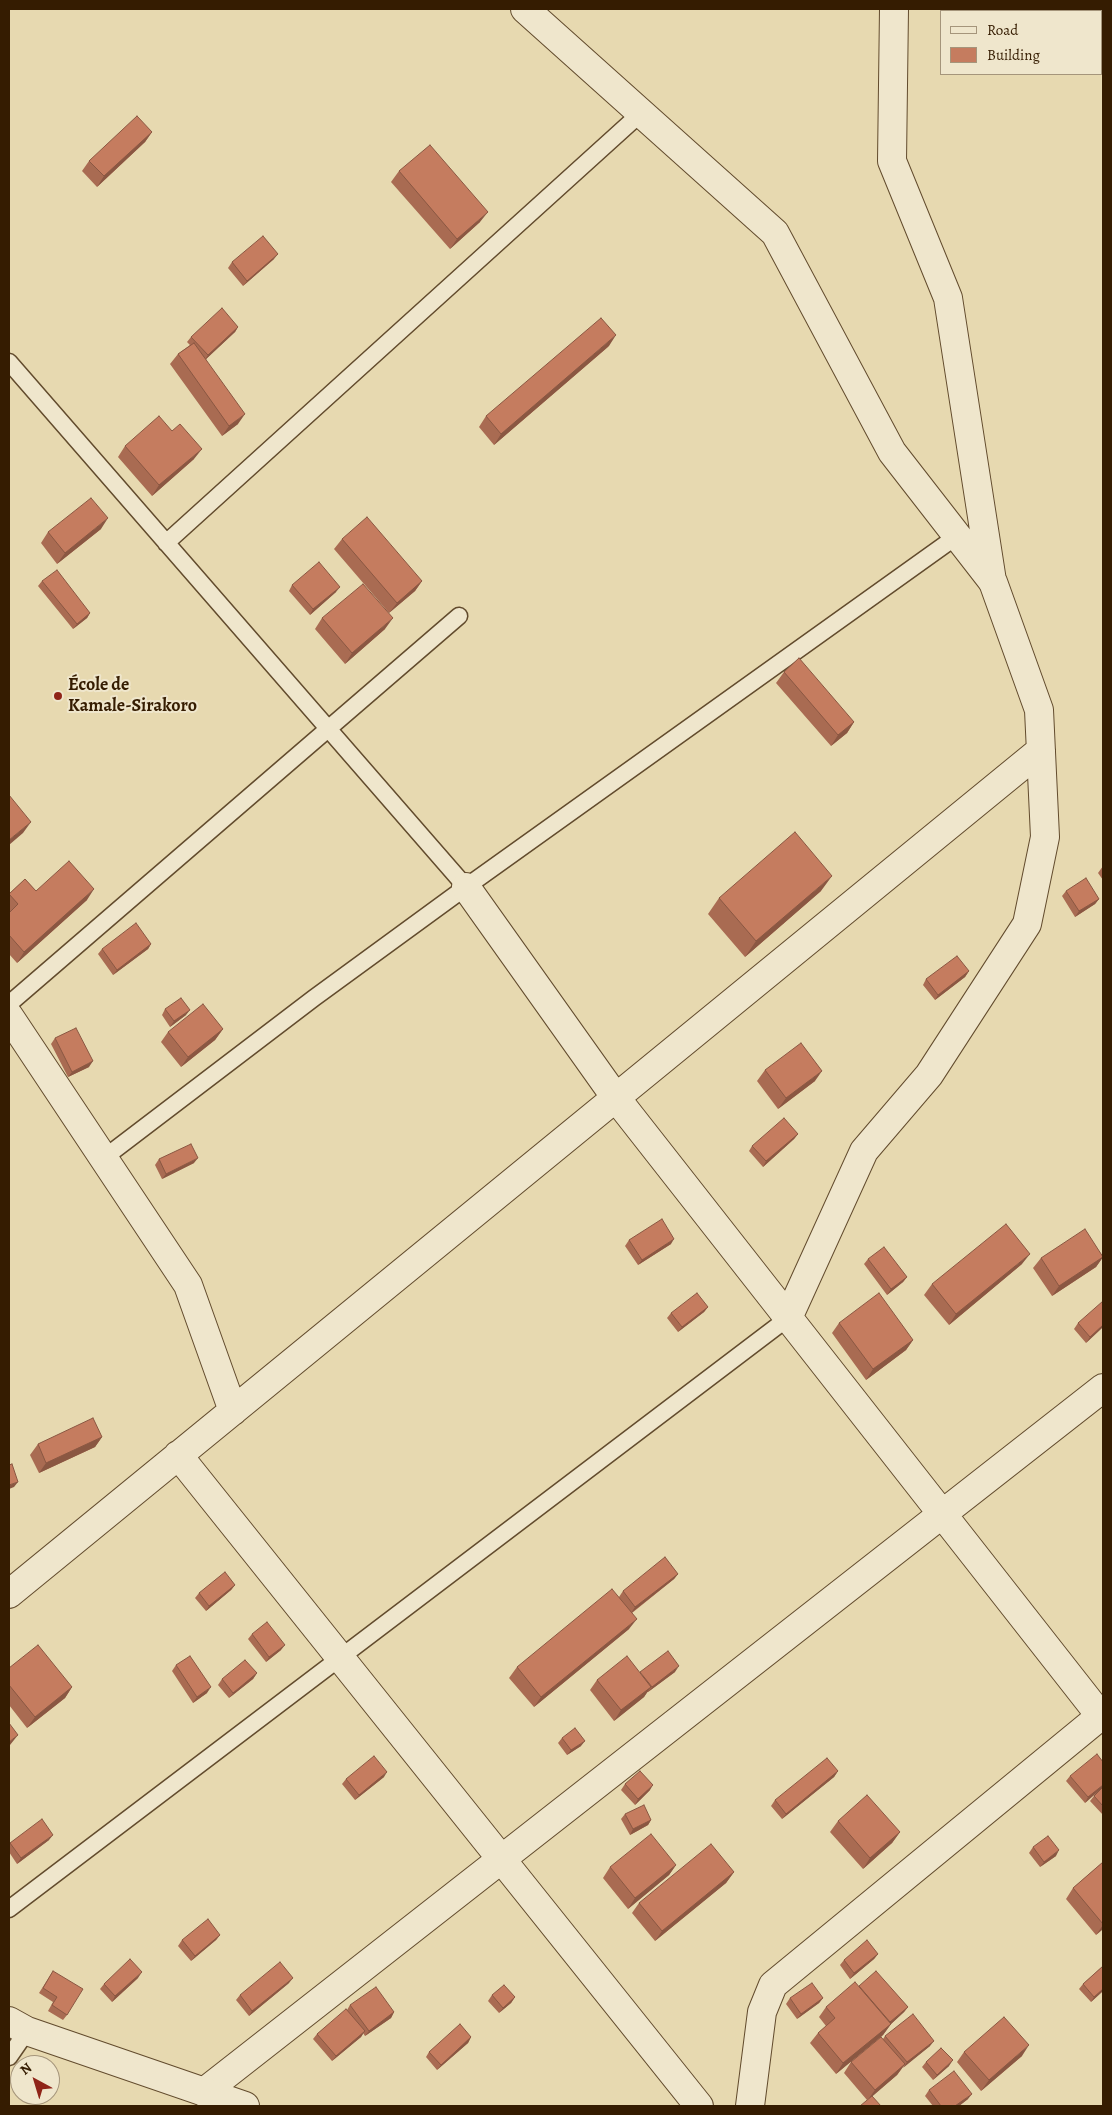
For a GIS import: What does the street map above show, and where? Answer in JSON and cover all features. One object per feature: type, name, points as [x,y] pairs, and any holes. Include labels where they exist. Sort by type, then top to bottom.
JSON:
[{"type":"street","points":[[525,9],[775,233],[892,452],[992,582]]},
{"type":"street","points":[[788,1318],[864,1151],[929,1074],[1027,924],[1045,837],[1039,710],[992,582],[948,298],[892,161],[894,9]]},
{"type":"street","points":[[9,1594],[1041,750]]},
{"type":"street","points":[[466,887],[616,1098],[1103,1716],[773,1985],[762,2012],[750,2106]]},
{"type":"street","points":[[9,1016],[188,1285],[233,1411]]},
{"type":"street","points":[[204,2092],[1103,1388]]},
{"type":"street","points":[[178,1456],[699,2106]]},
{"type":"street","points":[[18,2026],[244,2106]]},
{"type":"lane","points":[[166,543],[641,113]]},
{"type":"lane","points":[[9,362],[466,887]]},
{"type":"lane","points":[[104,1158],[314,998],[466,887],[957,536]]},
{"type":"lane","points":[[9,1004],[459,616]]},
{"type":"lane","points":[[9,1909],[338,1657],[788,1318]]},
{"type":"lane","points":[[9,2057],[18,2026]]},
{"type":"building","points":[[137,116],[152,132],[104,176],[89,161]]},
{"type":"building","points":[[430,145],[488,212],[457,239],[399,171]]},
{"type":"building","points":[[263,236],[278,254],[247,281],[232,262]]},
{"type":"building","points":[[222,308],[238,327],[208,355],[191,337]]},
{"type":"building","points":[[601,318],[616,335],[501,434],[486,416]]},
{"type":"building","points":[[194,343],[245,414],[229,426],[178,354]]},
{"type":"building","points":[[159,416],[172,431],[180,424],[202,449],[159,485],[125,446]]},
{"type":"building","points":[[91,498],[108,518],[65,553],[48,532]]},
{"type":"building","points":[[367,517],[422,581],[397,603],[342,539]]},
{"type":"building","points":[[319,562],[340,587],[313,609],[292,585]]},
{"type":"building","points":[[57,570],[90,613],[77,624],[42,581]]},
{"type":"building","points":[[363,584],[393,618],[352,653],[322,618]]},
{"type":"building","points":[[799,658],[854,722],[838,735],[784,672]]},
{"type":"building","points":[[9,795],[31,822],[9,840]]},
{"type":"building","points":[[795,832],[832,876],[756,941],[719,898]]},
{"type":"building","points":[[69,861],[94,889],[24,952],[9,935],[9,913],[18,904],[9,894],[25,879],[36,891]]},
{"type":"building","points":[[1086,878],[1099,899],[1079,911],[1066,891]]},
{"type":"building","points":[[136,923],[151,944],[117,970],[102,949]]},
{"type":"building","points":[[957,956],[969,971],[938,995],[926,979]]},
{"type":"building","points":[[181,998],[190,1010],[174,1021],[165,1009]]},
{"type":"building","points":[[203,1004],[223,1029],[188,1057],[168,1032]]},
{"type":"building","points":[[76,1028],[93,1061],[72,1072],[55,1038]]},
{"type":"building","points":[[801,1043],[822,1071],[786,1098],[765,1070]]},
{"type":"building","points":[[784,1118],[798,1134],[766,1161],[752,1146]]},
{"type":"building","points":[[191,1144],[198,1158],[166,1174],[159,1159]]},
{"type":"building","points":[[662,1219],[674,1239],[642,1260],[629,1240]]},
{"type":"building","points":[[1006,1224],[1030,1254],[956,1314],[932,1284]]},
{"type":"building","points":[[1085,1229],[1103,1257],[1059,1286],[1041,1258]]},
{"type":"building","points":[[884,1247],[907,1277],[891,1289],[868,1259]]},
{"type":"building","points":[[697,1293],[708,1307],[682,1327],[671,1313]]},
{"type":"building","points":[[879,1293],[913,1340],[873,1369],[839,1323]]},
{"type":"building","points":[[1103,1301],[1103,1325],[1090,1337],[1078,1323]]},
{"type":"building","points":[[93,1418],[102,1437],[46,1463],[38,1444]]},
{"type":"building","points":[[12,1464],[18,1482],[9,1485],[9,1465]]},
{"type":"building","points":[[665,1557],[678,1574],[635,1607],[623,1591]]},
{"type":"building","points":[[225,1572],[235,1585],[209,1606],[199,1593]]},
{"type":"building","points":[[612,1589],[637,1619],[541,1697],[517,1667]]},
{"type":"building","points":[[267,1622],[285,1645],[269,1657],[252,1634]]},
{"type":"building","points":[[38,1645],[72,1687],[35,1717],[9,1685],[9,1668]]},
{"type":"building","points":[[668,1651],[679,1666],[652,1687],[640,1672]]},
{"type":"building","points":[[190,1656],[211,1687],[197,1697],[176,1665]]},
{"type":"building","points":[[627,1656],[651,1687],[621,1710],[597,1680]]},
{"type":"building","points":[[245,1660],[257,1673],[233,1693],[222,1679]]},
{"type":"building","points":[[9,1723],[18,1735],[9,1742]]},
{"type":"building","points":[[575,1728],[585,1741],[571,1750],[562,1738]]},
{"type":"building","points":[[1097,1754],[1103,1762],[1103,1785],[1088,1797],[1070,1776]]},
{"type":"building","points":[[374,1756],[387,1772],[359,1795],[346,1779]]},
{"type":"building","points":[[827,1758],[838,1771],[786,1814],[775,1800]]},
{"type":"building","points":[[640,1771],[653,1785],[638,1799],[625,1784]]},
{"type":"building","points":[[1103,1787],[1103,1806],[1094,1796]]},
{"type":"building","points":[[867,1795],[900,1832],[870,1858],[838,1821]]},
{"type":"building","points":[[644,1805],[651,1820],[633,1829],[625,1814]]},
{"type":"building","points":[[42,1819],[53,1835],[21,1858],[10,1843]]},
{"type":"building","points":[[651,1834],[676,1865],[635,1898],[610,1867]]},
{"type":"building","points":[[1048,1836],[1059,1850],[1044,1862],[1033,1847]]},
{"type":"building","points":[[711,1844],[734,1872],[662,1931],[639,1903]]},
{"type":"building","points":[[1103,1862],[1103,1924],[1073,1888]]},
{"type":"building","points":[[208,1919],[220,1935],[195,1956],[182,1940]]},
{"type":"building","points":[[867,1940],[878,1954],[854,1973],[844,1960]]},
{"type":"building","points":[[130,1959],[142,1972],[115,1996],[104,1984]]},
{"type":"building","points":[[280,1962],[293,1978],[252,2011],[240,1995]]},
{"type":"building","points":[[1103,1966],[1103,1989],[1094,1997],[1083,1984]]},
{"type":"building","points":[[53,1971],[83,1989],[67,2015],[52,2005],[57,1997],[43,1988]]},
{"type":"building","points":[[876,1971],[908,2007],[890,2022],[859,1986]]},
{"type":"building","points":[[855,1982],[891,2024],[843,2063],[818,2033],[835,2018],[826,2007]]},
{"type":"building","points":[[812,1983],[823,1998],[801,2014],[790,1998]]},
{"type":"building","points":[[504,1985],[515,1997],[503,2008],[492,1995]]},
{"type":"building","points":[[376,1987],[394,2012],[369,2031],[350,2005]]},
{"type":"building","points":[[346,2009],[365,2031],[336,2056],[317,2034]]},
{"type":"building","points":[[913,2014],[934,2041],[907,2062],[885,2036]]},
{"type":"building","points":[[1004,2017],[1029,2045],[989,2080],[964,2052]]},
{"type":"building","points":[[460,2024],[471,2037],[441,2065],[429,2052]]},
{"type":"building","points":[[881,2037],[905,2064],[875,2090],[851,2062]]},
{"type":"building","points":[[941,2048],[953,2060],[937,2075],[926,2062]]},
{"type":"building","points":[[954,2071],[972,2094],[955,2106],[941,2106],[929,2090]]},
{"type":"building","points":[[872,2096],[881,2106],[860,2106]]},
{"type":"place","name":"École de Kamale-Sirakoro","points":[[58,696]]}]
